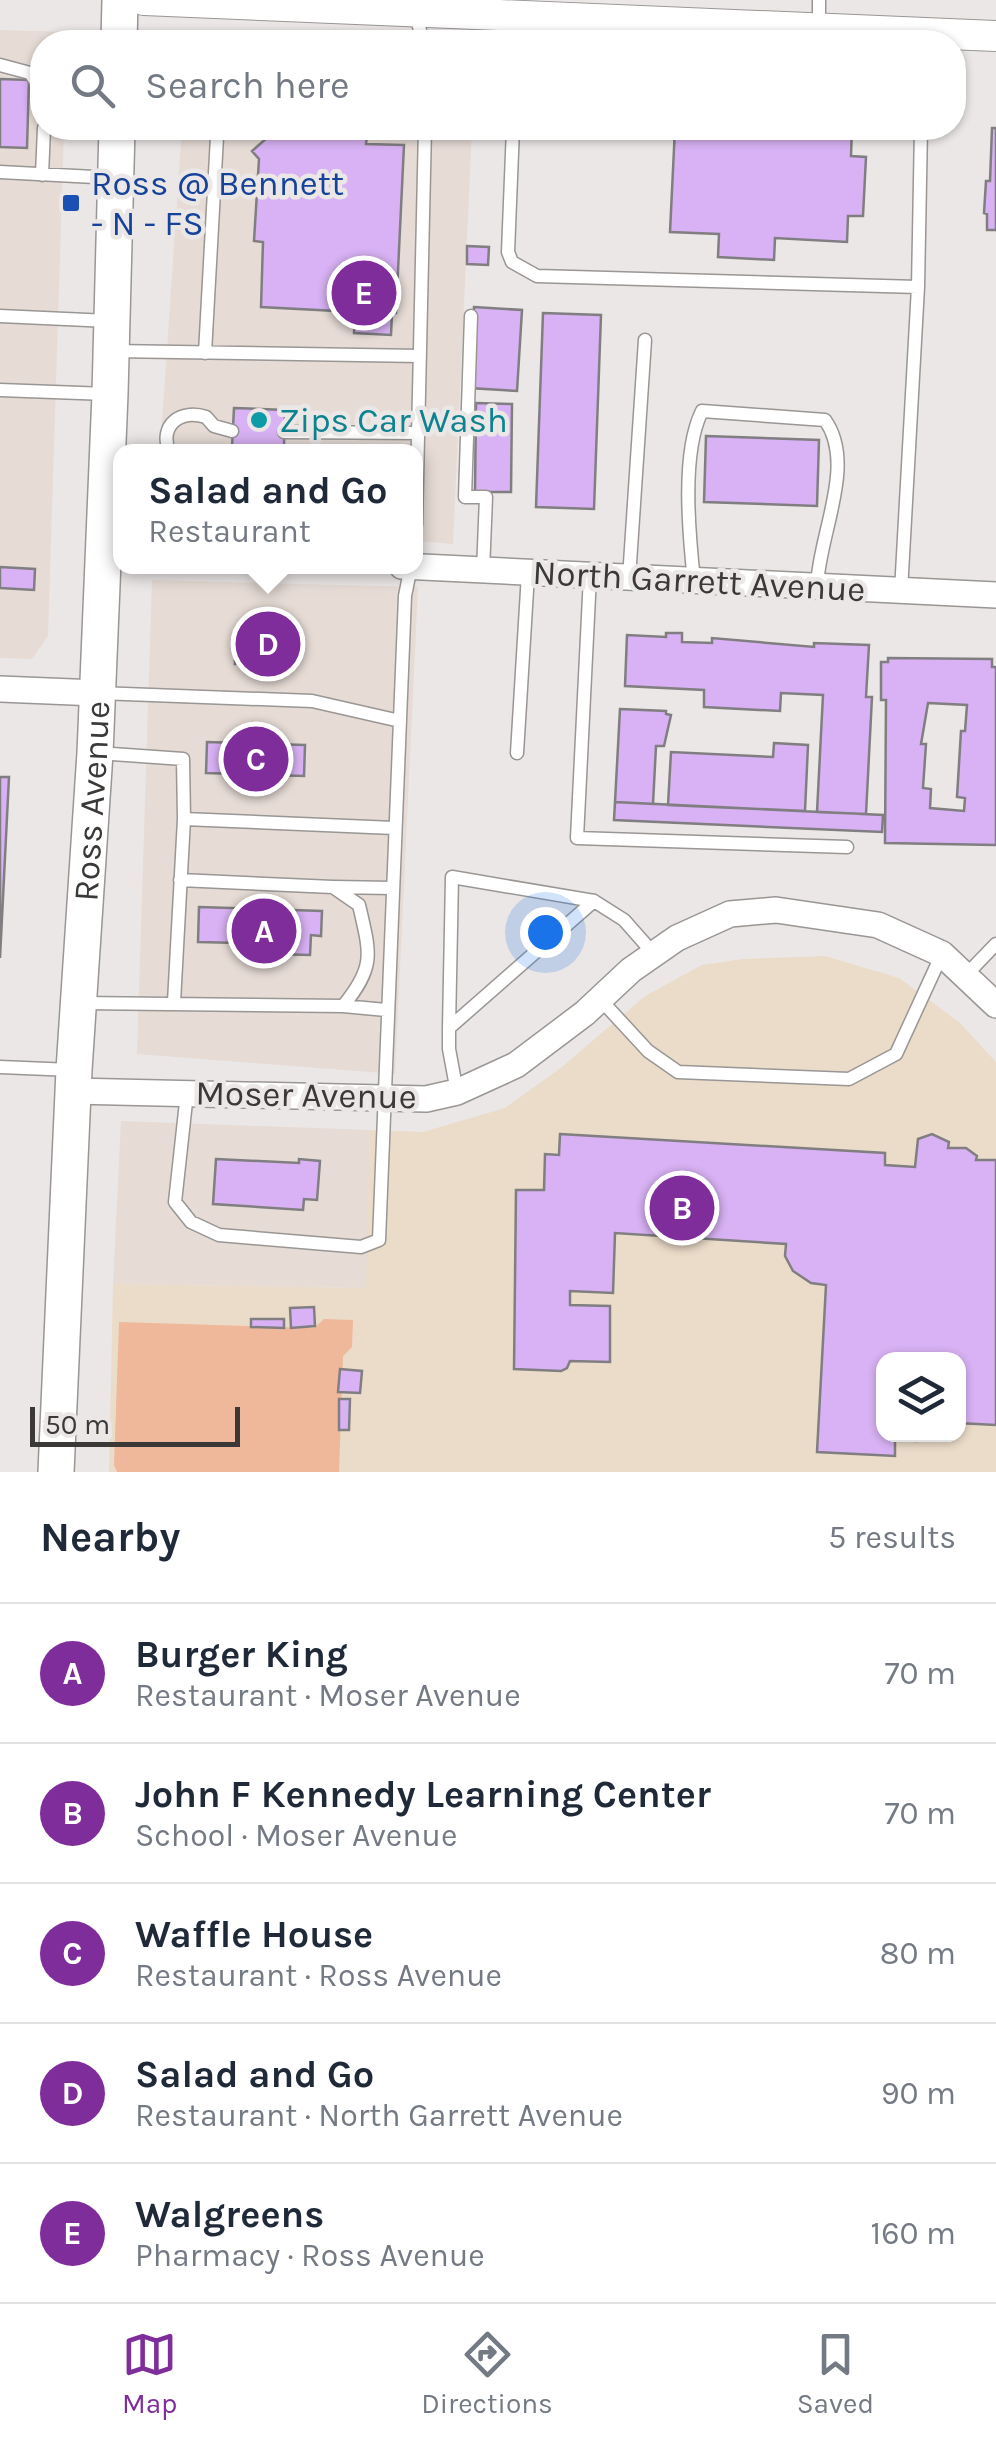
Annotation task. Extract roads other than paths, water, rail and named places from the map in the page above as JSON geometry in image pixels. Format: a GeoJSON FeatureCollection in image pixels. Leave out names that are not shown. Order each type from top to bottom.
{"type":"FeatureCollection","features":[{"type":"Feature","properties":{"kind":"main road"},"geometry":{"type":"LineString","coordinates":[[119,30],[120,0]]}},
{"type":"Feature","properties":{"kind":"main road","name":"Ross Avenue"},"geometry":{"type":"LineString","coordinates":[[56,1472],[96,693],[112,552],[110,394],[117,140]]}},
{"type":"Feature","properties":{"kind":"street"},"geometry":{"type":"LineString","coordinates":[[144,0],[517,29],[819,14],[893,30]]}},
{"type":"Feature","properties":{"kind":"street"},"geometry":{"type":"LineString","coordinates":[[966,36],[996,36]]}},
{"type":"Feature","properties":{"kind":"street","name":"North Garrett Avenue"},"geometry":{"type":"LineString","coordinates":[[423,568],[996,596]]}},
{"type":"Feature","properties":{"kind":"street"},"geometry":{"type":"LineString","coordinates":[[0,689],[96,693]]}},
{"type":"Feature","properties":{"kind":"street","name":"Moser Avenue"},"geometry":{"type":"LineString","coordinates":[[74,1080],[186,1093],[426,1099],[457,1092],[516,1065],[631,970],[678,938],[730,914],[776,910],[878,925],[942,954],[996,1004]]}},
{"type":"Feature","properties":{"kind":"lane"},"geometry":{"type":"LineString","coordinates":[[0,65],[30,73]]}},
{"type":"Feature","properties":{"kind":"lane"},"geometry":{"type":"LineString","coordinates":[[42,175],[43,140]]}},
{"type":"Feature","properties":{"kind":"lane"},"geometry":{"type":"LineString","coordinates":[[205,353],[217,140]]}},
{"type":"Feature","properties":{"kind":"lane"},"geometry":{"type":"LineString","coordinates":[[419,444],[424,140]]}},
{"type":"Feature","properties":{"kind":"lane"},"geometry":{"type":"LineString","coordinates":[[513,140],[508,252],[512,262],[537,276],[918,287]]}},
{"type":"Feature","properties":{"kind":"lane"},"geometry":{"type":"LineString","coordinates":[[901,591],[918,287],[922,140]]}},
{"type":"Feature","properties":{"kind":"lane"},"geometry":{"type":"LineString","coordinates":[[0,172],[115,178]]}},
{"type":"Feature","properties":{"kind":"lane"},"geometry":{"type":"LineString","coordinates":[[0,316],[205,353],[420,356]]}},
{"type":"Feature","properties":{"kind":"lane"},"geometry":{"type":"LineString","coordinates":[[471,316],[465,497],[486,497],[483,571]]}},
{"type":"Feature","properties":{"kind":"lane"},"geometry":{"type":"LineString","coordinates":[[629,578],[645,340]]}},
{"type":"Feature","properties":{"kind":"lane"},"geometry":{"type":"LineString","coordinates":[[0,390],[110,394]]}},
{"type":"Feature","properties":{"kind":"lane"},"geometry":{"type":"LineString","coordinates":[[694,581],[690,543],[693,430],[702,412],[825,420],[836,436],[833,513],[818,558],[818,587]]}},
{"type":"Feature","properties":{"kind":"lane"},"geometry":{"type":"LineString","coordinates":[[168,444],[166,433],[173,420],[186,414],[206,417],[214,426],[232,431]]}},
{"type":"Feature","properties":{"kind":"lane"},"geometry":{"type":"LineString","coordinates":[[284,432],[419,434]]}},
{"type":"Feature","properties":{"kind":"lane"},"geometry":{"type":"LineString","coordinates":[[186,1093],[175,1202],[191,1222],[219,1235],[361,1247],[378,1240],[394,828],[405,596],[410,574]]}},
{"type":"Feature","properties":{"kind":"lane"},"geometry":{"type":"LineString","coordinates":[[516,753],[528,574]]}},
{"type":"Feature","properties":{"kind":"lane"},"geometry":{"type":"LineString","coordinates":[[590,576],[576,838],[848,848]]}},
{"type":"Feature","properties":{"kind":"lane"},"geometry":{"type":"LineString","coordinates":[[96,693],[312,701],[400,721]]}},
{"type":"Feature","properties":{"kind":"lane"},"geometry":{"type":"LineString","coordinates":[[95,753],[183,759],[184,819],[174,1002]]}},
{"type":"Feature","properties":{"kind":"lane"},"geometry":{"type":"LineString","coordinates":[[184,819],[394,828]]}},
{"type":"Feature","properties":{"kind":"lane"},"geometry":{"type":"LineString","coordinates":[[457,1092],[449,1049],[452,877],[594,901],[624,920],[654,954]]}},
{"type":"Feature","properties":{"kind":"lane"},"geometry":{"type":"LineString","coordinates":[[180,880],[392,888]]}},
{"type":"Feature","properties":{"kind":"lane"},"geometry":{"type":"LineString","coordinates":[[333,887],[359,905],[370,949],[363,982],[342,1006]]}},
{"type":"Feature","properties":{"kind":"lane"},"geometry":{"type":"LineString","coordinates":[[449,1028],[594,901]]}},
{"type":"Feature","properties":{"kind":"lane"},"geometry":{"type":"LineString","coordinates":[[966,976],[996,944]]}},
{"type":"Feature","properties":{"kind":"lane"},"geometry":{"type":"LineString","coordinates":[[600,999],[648,1052],[678,1072],[850,1079],[896,1054],[942,954]]}},
{"type":"Feature","properties":{"kind":"lane"},"geometry":{"type":"LineString","coordinates":[[79,1002],[386,1010]]}},
{"type":"Feature","properties":{"kind":"lane"},"geometry":{"type":"LineString","coordinates":[[0,1066],[74,1080]]}},
{"type":"Feature","properties":{"kind":"place","name":"Ross @ Bennett - N - FS"},"geometry":{"type":"Point","coordinates":[71,203]}},
{"type":"Feature","properties":{"kind":"place","name":"Walgreens"},"geometry":{"type":"Point","coordinates":[364,293]}},
{"type":"Feature","properties":{"kind":"place","name":"Zips Car Wash"},"geometry":{"type":"Point","coordinates":[259,420]}},
{"type":"Feature","properties":{"kind":"place","name":"Salad and Go"},"geometry":{"type":"Point","coordinates":[268,644]}},
{"type":"Feature","properties":{"kind":"place","name":"Waffle House"},"geometry":{"type":"Point","coordinates":[256,759]}},
{"type":"Feature","properties":{"kind":"place","name":"Burger King"},"geometry":{"type":"Point","coordinates":[264,931]}},
{"type":"Feature","properties":{"kind":"place","name":"John F Kennedy Learning Center"},"geometry":{"type":"Point","coordinates":[682,1208]}}]}
